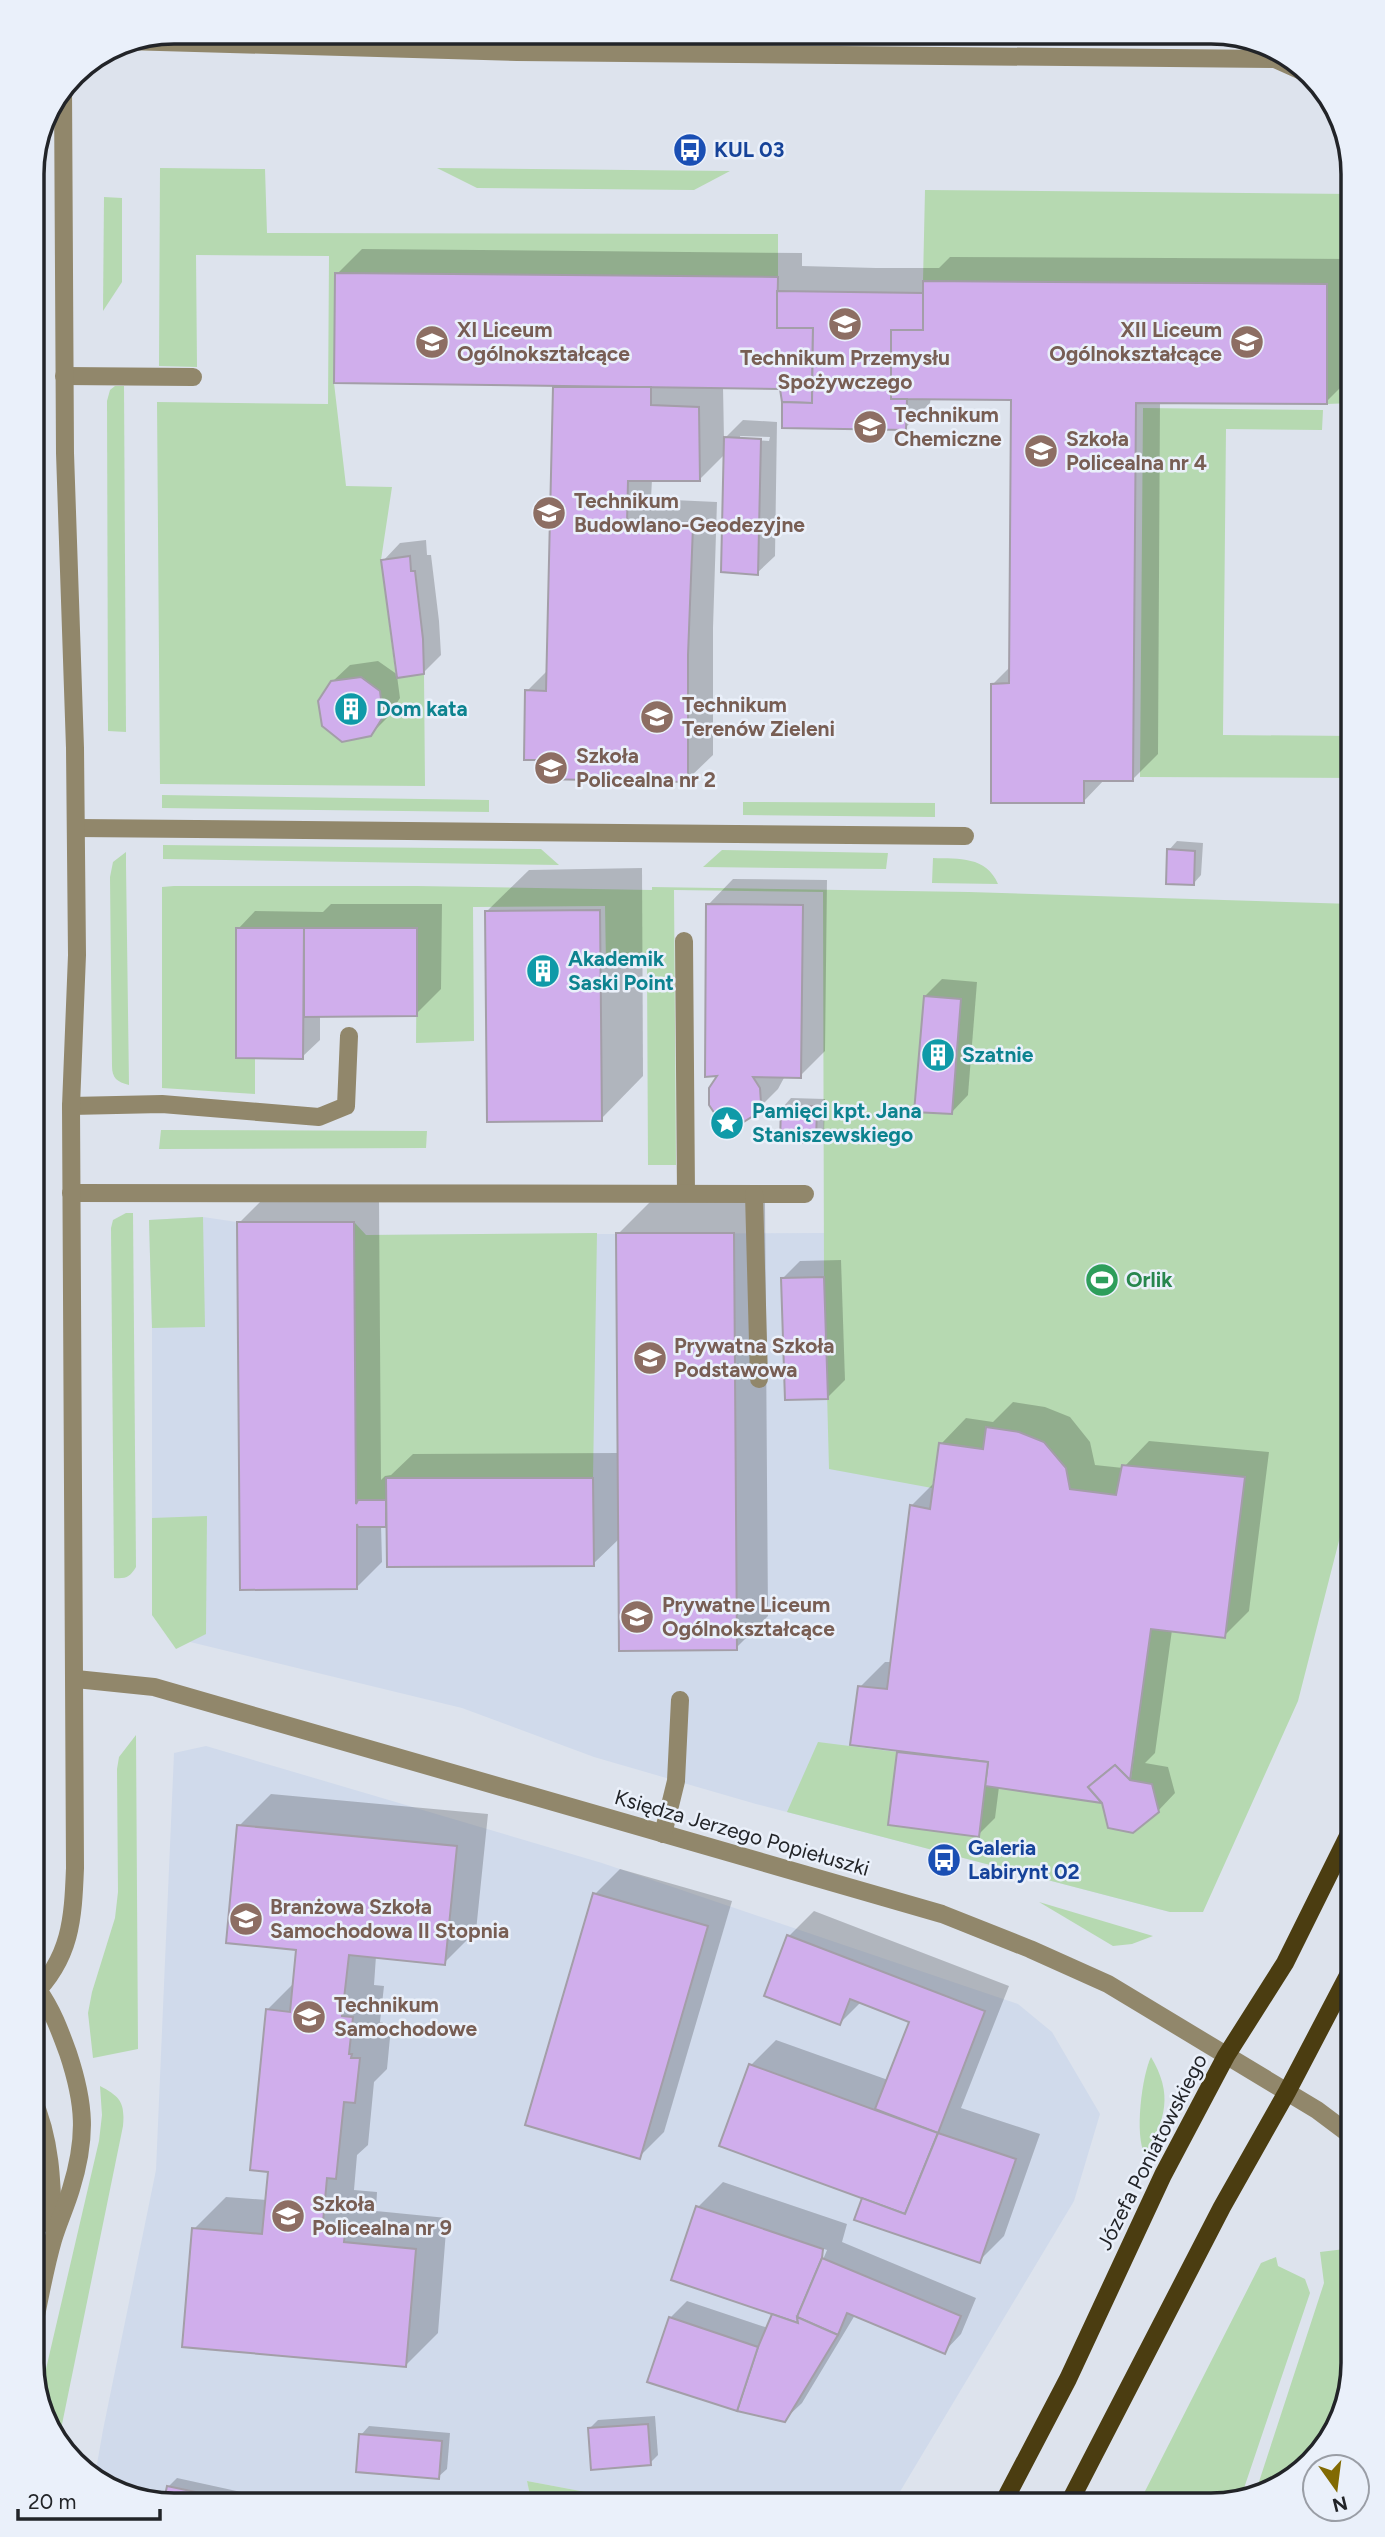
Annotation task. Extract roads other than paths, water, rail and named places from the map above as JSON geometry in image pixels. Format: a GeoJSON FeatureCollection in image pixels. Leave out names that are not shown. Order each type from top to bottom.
{"type":"FeatureCollection","features":[{"type":"Feature","properties":{"kind":"main road","name":"Józefa Poniatowskiego"},"geometry":{"type":"LineString","coordinates":[[1008,2493],[1068,2379],[1163,2175],[1226,2056],[1285,1963],[1341,1850]]}},
{"type":"Feature","properties":{"kind":"main road"},"geometry":{"type":"LineString","coordinates":[[1074,2493],[1222,2207],[1341,1989]]}},
{"type":"Feature","properties":{"kind":"street"},"geometry":{"type":"LineString","coordinates":[[232,44],[517,52],[1269,57]]}},
{"type":"Feature","properties":{"kind":"street"},"geometry":{"type":"LineString","coordinates":[[44,1981],[56,1966],[66,1944],[72,1922],[75,1868],[71,1106],[77,955],[64,376],[63,106]]}},
{"type":"Feature","properties":{"kind":"street"},"geometry":{"type":"LineString","coordinates":[[64,376],[193,377]]}},
{"type":"Feature","properties":{"kind":"street"},"geometry":{"type":"LineString","coordinates":[[76,828],[965,836]]}},
{"type":"Feature","properties":{"kind":"street"},"geometry":{"type":"LineString","coordinates":[[684,941],[686,1193]]}},
{"type":"Feature","properties":{"kind":"street"},"geometry":{"type":"LineString","coordinates":[[71,1106],[162,1104],[319,1116],[346,1106],[349,1036]]}},
{"type":"Feature","properties":{"kind":"street"},"geometry":{"type":"LineString","coordinates":[[71,1193],[805,1194]]}},
{"type":"Feature","properties":{"kind":"street"},"geometry":{"type":"LineString","coordinates":[[754,1194],[759,1379]]}},
{"type":"Feature","properties":{"kind":"street","name":"Księdza Jerzego Popiełuszki"},"geometry":{"type":"LineString","coordinates":[[76,1679],[155,1687],[942,1914],[1108,1984],[1317,2110],[1341,2128]]}},
{"type":"Feature","properties":{"kind":"street"},"geometry":{"type":"LineString","coordinates":[[663,1834],[676,1781],[680,1700]]}},
{"type":"Feature","properties":{"kind":"street"},"geometry":{"type":"LineString","coordinates":[[44,2004],[53,2016],[66,2048],[77,2079],[84,2115],[77,2166],[53,2239],[44,2280]]}},
{"type":"Feature","properties":{"kind":"street"},"geometry":{"type":"LineString","coordinates":[[44,2131],[52,2177],[53,2239]]}},
{"type":"Feature","properties":{"kind":"place","name":"KUL 03"},"geometry":{"type":"Point","coordinates":[690,150]}},
{"type":"Feature","properties":{"kind":"place","name":"Technikum Przemysłu Spożywczego"},"geometry":{"type":"Point","coordinates":[845,324]}},
{"type":"Feature","properties":{"kind":"place","name":"XI Liceum Ogólnokształcące"},"geometry":{"type":"Point","coordinates":[432,342]}},
{"type":"Feature","properties":{"kind":"place","name":"XII Liceum Ogólnokształcące"},"geometry":{"type":"Point","coordinates":[1247,342]}},
{"type":"Feature","properties":{"kind":"place","name":"Technikum Chemiczne"},"geometry":{"type":"Point","coordinates":[870,427]}},
{"type":"Feature","properties":{"kind":"place","name":"Szkoła Policealna nr 4"},"geometry":{"type":"Point","coordinates":[1041,451]}},
{"type":"Feature","properties":{"kind":"place","name":"Technikum Budowlano-Geodezyjne"},"geometry":{"type":"Point","coordinates":[549,513]}},
{"type":"Feature","properties":{"kind":"place","name":"Dom kata"},"geometry":{"type":"Point","coordinates":[351,709]}},
{"type":"Feature","properties":{"kind":"place","name":"Technikum Terenów Zieleni"},"geometry":{"type":"Point","coordinates":[657,717]}},
{"type":"Feature","properties":{"kind":"place","name":"Szkoła Policealna nr 2"},"geometry":{"type":"Point","coordinates":[551,768]}},
{"type":"Feature","properties":{"kind":"place","name":"Akademik Saski Point"},"geometry":{"type":"Point","coordinates":[543,971]}},
{"type":"Feature","properties":{"kind":"place","name":"Szatnie"},"geometry":{"type":"Point","coordinates":[938,1055]}},
{"type":"Feature","properties":{"kind":"place","name":"Pamięci kpt. Jana Staniszewskiego"},"geometry":{"type":"Point","coordinates":[727,1123]}},
{"type":"Feature","properties":{"kind":"place","name":"Orlik"},"geometry":{"type":"Point","coordinates":[1102,1280]}},
{"type":"Feature","properties":{"kind":"place","name":"Prywatna Szkoła Podstawowa"},"geometry":{"type":"Point","coordinates":[650,1358]}},
{"type":"Feature","properties":{"kind":"place","name":"Prywatne Liceum Ogólnokształcące"},"geometry":{"type":"Point","coordinates":[637,1617]}},
{"type":"Feature","properties":{"kind":"place","name":"Galeria Labirynt 02"},"geometry":{"type":"Point","coordinates":[944,1860]}},
{"type":"Feature","properties":{"kind":"place","name":"Branżowa Szkoła Samochodowa II Stopnia"},"geometry":{"type":"Point","coordinates":[246,1919]}},
{"type":"Feature","properties":{"kind":"place","name":"Technikum Samochodowe"},"geometry":{"type":"Point","coordinates":[309,2017]}},
{"type":"Feature","properties":{"kind":"place","name":"Szkoła Policealna nr 9"},"geometry":{"type":"Point","coordinates":[288,2216]}}]}
